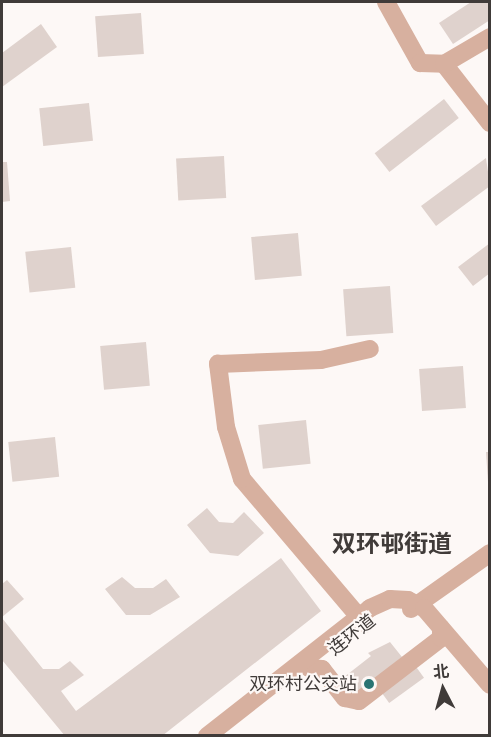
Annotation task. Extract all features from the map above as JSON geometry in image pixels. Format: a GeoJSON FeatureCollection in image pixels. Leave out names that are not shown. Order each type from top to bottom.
{"type":"FeatureCollection","features":[{"type":"Feature","properties":{"kind":"street"},"geometry":{"type":"LineString","coordinates":[[386,2],[420,63],[444,64],[489,37]]}},
{"type":"Feature","properties":{"kind":"street"},"geometry":{"type":"LineString","coordinates":[[444,64],[489,123]]}},
{"type":"Feature","properties":{"kind":"street"},"geometry":{"type":"LineString","coordinates":[[361,621],[242,479],[226,427],[218,364],[321,360],[369,348]]}},
{"type":"Feature","properties":{"kind":"street"},"geometry":{"type":"LineString","coordinates":[[415,606],[489,553]]}},
{"type":"Feature","properties":{"kind":"street"},"geometry":{"type":"LineString","coordinates":[[207,735],[390,599],[415,606],[489,685]]}},
{"type":"Feature","properties":{"kind":"street","name":"连环道"},"geometry":{"type":"LineString","coordinates":[[222,735],[309,668],[361,621]]}},
{"type":"Feature","properties":{"kind":"street"},"geometry":{"type":"LineString","coordinates":[[309,668],[322,669],[345,698],[359,701],[441,633]]}},
{"type":"Feature","properties":{"kind":"street"},"geometry":{"type":"LineString","coordinates":[[441,633],[489,696]]}},
{"type":"Feature","properties":{"kind":"building"},"geometry":{"type":"Polygon","coordinates":[[[471,2],[490,2],[490,20],[453,44],[439,23],[471,2]]]}},
{"type":"Feature","properties":{"kind":"building"},"geometry":{"type":"Polygon","coordinates":[[[141,13],[144,54],[98,57],[95,16],[141,13]]]}},
{"type":"Feature","properties":{"kind":"building"},"geometry":{"type":"Polygon","coordinates":[[[41,24],[57,47],[2,87],[2,53],[41,24]]]}},
{"type":"Feature","properties":{"kind":"building"},"geometry":{"type":"Polygon","coordinates":[[[444,99],[459,118],[389,172],[375,153],[444,99]]]}},
{"type":"Feature","properties":{"kind":"building"},"geometry":{"type":"Polygon","coordinates":[[[89,103],[93,141],[43,146],[39,108],[89,103]]]}},
{"type":"Feature","properties":{"kind":"building"},"geometry":{"type":"Polygon","coordinates":[[[224,156],[226,198],[178,200],[176,159],[224,156]]]}},
{"type":"Feature","properties":{"kind":"building"},"geometry":{"type":"Polygon","coordinates":[[[486,158],[490,186],[436,226],[421,206],[486,158]]]}},
{"type":"Feature","properties":{"kind":"building"},"geometry":{"type":"Polygon","coordinates":[[[2,162],[7,162],[10,201],[2,202],[2,162]]]}},
{"type":"Feature","properties":{"kind":"building"},"geometry":{"type":"Polygon","coordinates":[[[298,233],[302,276],[255,280],[251,237],[298,233]]]}},
{"type":"Feature","properties":{"kind":"building"},"geometry":{"type":"Polygon","coordinates":[[[490,243],[490,273],[473,286],[458,267],[490,243]]]}},
{"type":"Feature","properties":{"kind":"building"},"geometry":{"type":"Polygon","coordinates":[[[71,247],[75,288],[30,293],[25,252],[71,247]]]}},
{"type":"Feature","properties":{"kind":"building"},"geometry":{"type":"Polygon","coordinates":[[[390,286],[393,333],[346,336],[343,289],[390,286]]]}},
{"type":"Feature","properties":{"kind":"building"},"geometry":{"type":"Polygon","coordinates":[[[146,342],[150,386],[104,390],[100,346],[146,342]]]}},
{"type":"Feature","properties":{"kind":"building"},"geometry":{"type":"Polygon","coordinates":[[[463,366],[466,408],[422,411],[419,369],[463,366]]]}},
{"type":"Feature","properties":{"kind":"building"},"geometry":{"type":"Polygon","coordinates":[[[306,420],[311,464],[263,469],[258,425],[306,420]]]}},
{"type":"Feature","properties":{"kind":"building"},"geometry":{"type":"Polygon","coordinates":[[[55,437],[59,477],[12,482],[8,442],[55,437]]]}},
{"type":"Feature","properties":{"kind":"building"},"geometry":{"type":"Polygon","coordinates":[[[486,452],[490,452],[490,482],[488,482],[486,452]]]}},
{"type":"Feature","properties":{"kind":"building"},"geometry":{"type":"Polygon","coordinates":[[[207,508],[219,522],[233,523],[244,512],[264,533],[238,556],[210,553],[187,525],[207,508]]]}},
{"type":"Feature","properties":{"kind":"building"},"geometry":{"type":"Polygon","coordinates":[[[281,558],[321,611],[162,736],[65,736],[2,660],[2,618],[43,669],[59,669],[70,661],[84,675],[61,691],[76,711],[281,558]]]}},
{"type":"Feature","properties":{"kind":"building"},"geometry":{"type":"Polygon","coordinates":[[[122,577],[135,588],[153,588],[166,579],[180,597],[150,615],[126,615],[105,589],[122,577]]]}},
{"type":"Feature","properties":{"kind":"building"},"geometry":{"type":"Polygon","coordinates":[[[7,580],[24,599],[2,617],[2,584],[7,580]]]}},
{"type":"Feature","properties":{"kind":"building"},"geometry":{"type":"Polygon","coordinates":[[[390,642],[402,657],[352,697],[339,681],[371,656],[368,653],[390,642]]]}},
{"type":"Feature","properties":{"kind":"building"},"geometry":{"type":"Polygon","coordinates":[[[414,664],[424,678],[389,703],[379,689],[414,664]]]}},
{"type":"Feature","properties":{"kind":"place","name":"双环村公交站"},"geometry":{"type":"Point","coordinates":[369,684]}},
{"type":"Feature","properties":{"kind":"district","name":"双环邨街道"},"geometry":{"type":"Point","coordinates":[392,544]}}]}
